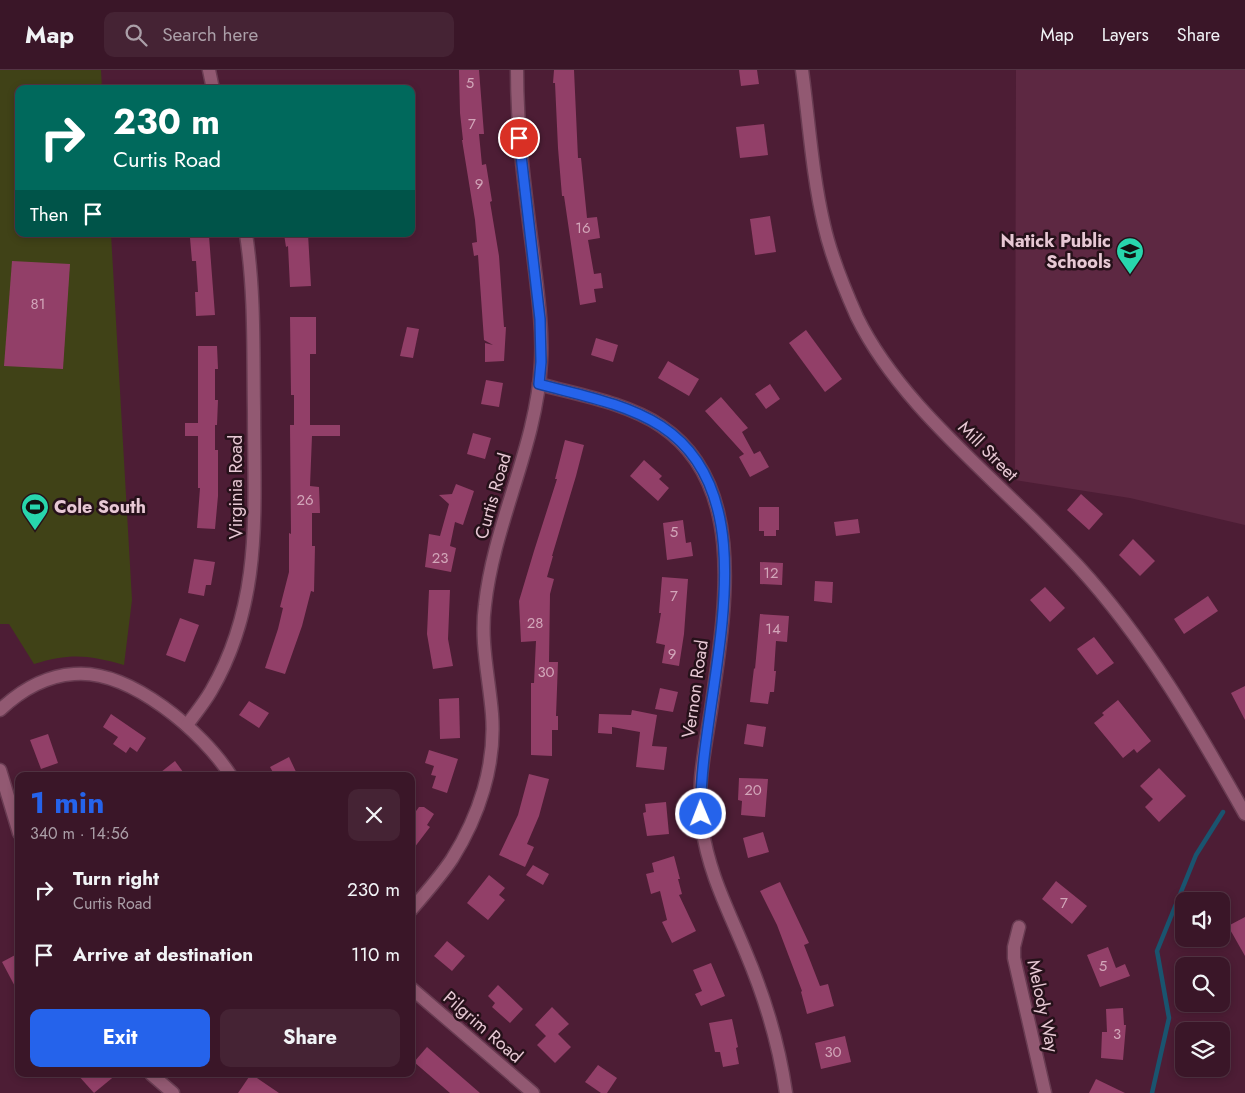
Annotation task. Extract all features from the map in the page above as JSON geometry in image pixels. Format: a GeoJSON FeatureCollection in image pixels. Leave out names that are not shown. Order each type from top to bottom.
{"type":"FeatureCollection","features":[{"type":"Feature","properties":{"kind":"street"},"geometry":{"type":"LineString","coordinates":[[209,70],[213,85]]}},
{"type":"Feature","properties":{"kind":"street","name":"Curtis Road"},"geometry":{"type":"LineString","coordinates":[[415,905],[440,877],[452,859],[474,816],[486,782],[493,732],[484,640],[485,603],[493,561],[530,427],[539,384],[541,362],[540,319],[519,138],[517,70]]}},
{"type":"Feature","properties":{"kind":"street","name":"Mill Street"},"geometry":{"type":"LineString","coordinates":[[802,70],[818,196],[824,228],[847,294],[871,340],[903,386],[946,435],[1024,510],[1079,568],[1125,622],[1185,710],[1245,814]]}},
{"type":"Feature","properties":{"kind":"street","name":"Virginia Road"},"geometry":{"type":"LineString","coordinates":[[186,725],[210,692],[239,628],[253,557],[253,315],[246,237]]}},
{"type":"Feature","properties":{"kind":"street","name":"Vernon Road"},"geometry":{"type":"LineString","coordinates":[[539,384],[626,409],[661,426],[690,452],[711,486],[721,524],[724,572],[718,657],[701,784],[702,824],[710,866],[767,1007],[780,1054],[786,1093]]}},
{"type":"Feature","properties":{"kind":"street"},"geometry":{"type":"LineString","coordinates":[[0,710],[26,689],[41,681],[58,676],[94,675],[113,680],[149,698],[186,725],[207,745],[228,772]]}},
{"type":"Feature","properties":{"kind":"street"},"geometry":{"type":"LineString","coordinates":[[0,770],[15,820]]}},
{"type":"Feature","properties":{"kind":"street","name":"Melody Way"},"geometry":{"type":"LineString","coordinates":[[1019,927],[1014,947],[1014,958],[1045,1093]]}},
{"type":"Feature","properties":{"kind":"street","name":"Pilgrim Road"},"geometry":{"type":"LineString","coordinates":[[415,991],[532,1093]]}},
{"type":"Feature","properties":{"kind":"street"},"geometry":{"type":"LineString","coordinates":[[154,1077],[173,1093]]}},
{"type":"Feature","properties":{"kind":"shaded area","name":"Natick Public Schools"},"geometry":{"type":"Polygon","coordinates":[[[1016,70],[1245,70],[1245,525],[1130,498],[1015,480],[1016,70]]]}},
{"type":"Feature","properties":{"kind":"green space"},"geometry":{"type":"Polygon","coordinates":[[[0,70],[101,70],[102,85],[15,85],[15,237],[111,237],[132,600],[124,665],[89,657],[59,658],[34,664],[9,624],[0,624],[0,70]]]}},
{"type":"Feature","properties":{"kind":"building"},"geometry":{"type":"Polygon","coordinates":[[[459,70],[479,70],[484,134],[479,134],[482,165],[486,164],[499,256],[504,327],[506,327],[504,361],[485,362],[485,343],[493,345],[484,340],[478,255],[474,256],[472,243],[477,242],[462,140],[459,70]]]}},
{"type":"Feature","properties":{"kind":"building"},"geometry":{"type":"Polygon","coordinates":[[[554,70],[574,70],[578,158],[581,158],[587,218],[597,217],[600,238],[588,240],[594,274],[601,273],[603,288],[594,289],[596,302],[580,305],[564,196],[562,196],[555,83],[553,83],[554,70]]]}},
{"type":"Feature","properties":{"kind":"building"},"geometry":{"type":"Polygon","coordinates":[[[739,70],[757,70],[759,84],[741,86],[739,70]]]}},
{"type":"Feature","properties":{"kind":"building"},"geometry":{"type":"Polygon","coordinates":[[[764,124],[768,155],[740,158],[736,127],[764,124]]]}},
{"type":"Feature","properties":{"kind":"building"},"geometry":{"type":"Polygon","coordinates":[[[770,216],[776,252],[755,255],[750,219],[770,216]]]}},
{"type":"Feature","properties":{"kind":"building"},"geometry":{"type":"Polygon","coordinates":[[[209,237],[215,315],[196,316],[195,292],[198,292],[196,261],[192,261],[190,238],[209,237]]]}},
{"type":"Feature","properties":{"kind":"building"},"geometry":{"type":"Polygon","coordinates":[[[284,237],[308,237],[311,286],[290,287],[288,246],[286,247],[284,237]]]}},
{"type":"Feature","properties":{"kind":"building"},"geometry":{"type":"Polygon","coordinates":[[[12,261],[70,264],[63,369],[4,366],[12,261]]]}},
{"type":"Feature","properties":{"kind":"building"},"geometry":{"type":"Polygon","coordinates":[[[290,317],[316,317],[316,354],[310,354],[310,425],[340,425],[340,436],[312,436],[310,486],[319,487],[320,513],[312,513],[312,546],[315,546],[314,592],[311,591],[302,626],[285,674],[265,668],[278,629],[283,608],[280,607],[289,572],[289,533],[291,534],[290,425],[294,425],[294,395],[291,395],[290,317]]]}},
{"type":"Feature","properties":{"kind":"building"},"geometry":{"type":"Polygon","coordinates":[[[407,327],[419,329],[413,358],[400,356],[407,327]]]}},
{"type":"Feature","properties":{"kind":"building"},"geometry":{"type":"Polygon","coordinates":[[[806,330],[842,379],[825,392],[789,343],[806,330]]]}},
{"type":"Feature","properties":{"kind":"building"},"geometry":{"type":"Polygon","coordinates":[[[596,338],[618,345],[613,362],[591,355],[596,338]]]}},
{"type":"Feature","properties":{"kind":"building"},"geometry":{"type":"Polygon","coordinates":[[[198,346],[217,346],[218,369],[215,369],[215,400],[218,400],[215,450],[218,450],[218,496],[215,529],[197,528],[200,488],[198,488],[198,436],[185,436],[185,423],[198,423],[198,346]]]}},
{"type":"Feature","properties":{"kind":"building"},"geometry":{"type":"Polygon","coordinates":[[[668,361],[699,379],[689,396],[658,378],[668,361]]]}},
{"type":"Feature","properties":{"kind":"building"},"geometry":{"type":"Polygon","coordinates":[[[486,380],[503,383],[499,407],[481,404],[486,380]]]}},
{"type":"Feature","properties":{"kind":"building"},"geometry":{"type":"Polygon","coordinates":[[[770,384],[780,399],[766,409],[755,394],[770,384]]]}},
{"type":"Feature","properties":{"kind":"building"},"geometry":{"type":"Polygon","coordinates":[[[721,397],[748,428],[742,432],[754,454],[760,451],[769,467],[750,477],[739,457],[744,454],[705,411],[721,397]]]}},
{"type":"Feature","properties":{"kind":"building"},"geometry":{"type":"Polygon","coordinates":[[[473,433],[491,438],[485,459],[467,454],[473,433]]]}},
{"type":"Feature","properties":{"kind":"building"},"geometry":{"type":"Polygon","coordinates":[[[565,440],[584,445],[547,577],[554,579],[550,594],[549,662],[558,662],[556,716],[558,716],[558,730],[552,730],[552,756],[531,755],[531,683],[534,683],[536,641],[521,642],[519,601],[557,479],[555,479],[565,440]]]}},
{"type":"Feature","properties":{"kind":"building"},"geometry":{"type":"Polygon","coordinates":[[[644,460],[662,476],[659,479],[669,488],[658,501],[630,476],[644,460]]]}},
{"type":"Feature","properties":{"kind":"building"},"geometry":{"type":"Polygon","coordinates":[[[456,484],[474,491],[463,525],[455,522],[450,546],[456,548],[451,572],[425,567],[429,534],[440,536],[449,504],[439,495],[452,494],[456,484]]]}},
{"type":"Feature","properties":{"kind":"building"},"geometry":{"type":"Polygon","coordinates":[[[1081,494],[1103,514],[1089,530],[1067,510],[1081,494]]]}},
{"type":"Feature","properties":{"kind":"building"},"geometry":{"type":"Polygon","coordinates":[[[759,507],[779,507],[779,530],[776,530],[776,536],[764,536],[764,531],[759,531],[759,507]]]}},
{"type":"Feature","properties":{"kind":"building"},"geometry":{"type":"Polygon","coordinates":[[[858,519],[860,533],[836,536],[834,522],[858,519]]]}},
{"type":"Feature","properties":{"kind":"building"},"geometry":{"type":"Polygon","coordinates":[[[683,520],[686,543],[691,542],[693,556],[667,560],[663,523],[683,520]]]}},
{"type":"Feature","properties":{"kind":"building"},"geometry":{"type":"Polygon","coordinates":[[[1133,539],[1155,561],[1140,576],[1119,555],[1133,539]]]}},
{"type":"Feature","properties":{"kind":"building"},"geometry":{"type":"Polygon","coordinates":[[[194,559],[215,562],[211,585],[206,585],[204,596],[188,593],[194,559]]]}},
{"type":"Feature","properties":{"kind":"building"},"geometry":{"type":"Polygon","coordinates":[[[760,562],[783,563],[782,585],[760,584],[760,562]]]}},
{"type":"Feature","properties":{"kind":"building"},"geometry":{"type":"Polygon","coordinates":[[[662,577],[688,579],[684,634],[679,666],[662,663],[665,645],[656,643],[661,613],[659,613],[662,577]]]}},
{"type":"Feature","properties":{"kind":"building"},"geometry":{"type":"Polygon","coordinates":[[[815,581],[833,582],[832,603],[814,601],[815,581]]]}},
{"type":"Feature","properties":{"kind":"building"},"geometry":{"type":"Polygon","coordinates":[[[1045,587],[1065,608],[1050,622],[1030,600],[1045,587]]]}},
{"type":"Feature","properties":{"kind":"building"},"geometry":{"type":"Polygon","coordinates":[[[429,590],[450,590],[448,639],[453,666],[433,669],[427,634],[429,590]]]}},
{"type":"Feature","properties":{"kind":"building"},"geometry":{"type":"Polygon","coordinates":[[[1208,596],[1218,611],[1184,634],[1174,619],[1208,596]]]}},
{"type":"Feature","properties":{"kind":"building"},"geometry":{"type":"Polygon","coordinates":[[[760,614],[789,616],[787,642],[776,641],[774,692],[770,692],[768,704],[750,702],[760,614]]]}},
{"type":"Feature","properties":{"kind":"building"},"geometry":{"type":"Polygon","coordinates":[[[180,618],[199,625],[185,662],[166,655],[180,618]]]}},
{"type":"Feature","properties":{"kind":"building"},"geometry":{"type":"Polygon","coordinates":[[[1094,637],[1114,663],[1097,675],[1077,649],[1094,637]]]}},
{"type":"Feature","properties":{"kind":"building"},"geometry":{"type":"Polygon","coordinates":[[[1245,686],[1245,720],[1231,693],[1245,686]]]}},
{"type":"Feature","properties":{"kind":"building"},"geometry":{"type":"Polygon","coordinates":[[[660,688],[678,692],[673,712],[655,709],[660,688]]]}},
{"type":"Feature","properties":{"kind":"building"},"geometry":{"type":"Polygon","coordinates":[[[459,698],[460,738],[440,739],[439,699],[459,698]]]}},
{"type":"Feature","properties":{"kind":"building"},"geometry":{"type":"Polygon","coordinates":[[[1118,700],[1151,741],[1137,753],[1134,749],[1123,758],[1094,723],[1104,715],[1102,713],[1118,700]]]}},
{"type":"Feature","properties":{"kind":"building"},"geometry":{"type":"Polygon","coordinates":[[[249,701],[269,713],[259,728],[239,715],[249,701]]]}},
{"type":"Feature","properties":{"kind":"building"},"geometry":{"type":"Polygon","coordinates":[[[632,710],[657,715],[652,746],[667,747],[664,770],[636,767],[640,732],[612,727],[612,734],[598,733],[599,714],[631,715],[632,710]]]}},
{"type":"Feature","properties":{"kind":"building"},"geometry":{"type":"Polygon","coordinates":[[[111,714],[146,738],[137,752],[130,747],[126,753],[113,744],[118,737],[103,727],[111,714]]]}},
{"type":"Feature","properties":{"kind":"building"},"geometry":{"type":"Polygon","coordinates":[[[747,724],[766,727],[763,747],[744,744],[747,724]]]}},
{"type":"Feature","properties":{"kind":"building"},"geometry":{"type":"Polygon","coordinates":[[[48,734],[58,763],[41,769],[30,740],[48,734]]]}},
{"type":"Feature","properties":{"kind":"building"},"geometry":{"type":"Polygon","coordinates":[[[429,750],[458,759],[447,793],[432,788],[436,776],[431,775],[434,766],[425,763],[429,750]]]}},
{"type":"Feature","properties":{"kind":"building"},"geometry":{"type":"Polygon","coordinates":[[[289,757],[296,772],[273,772],[270,767],[289,757]]]}},
{"type":"Feature","properties":{"kind":"building"},"geometry":{"type":"Polygon","coordinates":[[[175,761],[183,772],[161,772],[175,761]]]}},
{"type":"Feature","properties":{"kind":"building"},"geometry":{"type":"Polygon","coordinates":[[[1159,768],[1186,796],[1159,822],[1145,807],[1153,799],[1140,786],[1159,768]]]}},
{"type":"Feature","properties":{"kind":"building"},"geometry":{"type":"Polygon","coordinates":[[[529,774],[549,779],[539,816],[527,844],[534,847],[525,867],[499,855],[518,815],[529,774]]]}},
{"type":"Feature","properties":{"kind":"building"},"geometry":{"type":"Polygon","coordinates":[[[739,778],[768,779],[765,817],[741,815],[742,801],[738,800],[739,778]]]}},
{"type":"Feature","properties":{"kind":"building"},"geometry":{"type":"Polygon","coordinates":[[[666,802],[669,834],[647,836],[643,813],[646,812],[645,804],[666,802]]]}},
{"type":"Feature","properties":{"kind":"building"},"geometry":{"type":"Polygon","coordinates":[[[419,807],[424,807],[434,814],[427,825],[430,827],[415,847],[415,812],[419,807]]]}},
{"type":"Feature","properties":{"kind":"building"},"geometry":{"type":"Polygon","coordinates":[[[763,832],[769,852],[748,858],[743,838],[763,832]]]}},
{"type":"Feature","properties":{"kind":"building"},"geometry":{"type":"Polygon","coordinates":[[[674,856],[682,894],[679,895],[696,931],[672,943],[662,922],[667,920],[660,891],[651,894],[646,874],[654,872],[652,863],[674,856]]]}},
{"type":"Feature","properties":{"kind":"building"},"geometry":{"type":"Polygon","coordinates":[[[533,865],[549,874],[543,885],[526,875],[533,865]]]}},
{"type":"Feature","properties":{"kind":"building"},"geometry":{"type":"Polygon","coordinates":[[[489,875],[505,888],[499,895],[505,900],[488,920],[467,903],[489,875]]]}},
{"type":"Feature","properties":{"kind":"building"},"geometry":{"type":"Polygon","coordinates":[[[1056,881],[1087,906],[1072,924],[1042,899],[1056,881]]]}},
{"type":"Feature","properties":{"kind":"building"},"geometry":{"type":"Polygon","coordinates":[[[780,882],[809,943],[804,945],[820,986],[828,984],[834,1006],[807,1014],[802,991],[777,925],[760,891],[780,882]]]}},
{"type":"Feature","properties":{"kind":"building"},"geometry":{"type":"Polygon","coordinates":[[[1245,917],[1245,956],[1230,930],[1230,925],[1245,917]]]}},
{"type":"Feature","properties":{"kind":"building"},"geometry":{"type":"Polygon","coordinates":[[[447,941],[465,956],[452,971],[434,956],[447,941]]]}},
{"type":"Feature","properties":{"kind":"building"},"geometry":{"type":"Polygon","coordinates":[[[1108,947],[1116,968],[1125,964],[1130,976],[1100,987],[1087,955],[1108,947]]]}},
{"type":"Feature","properties":{"kind":"building"},"geometry":{"type":"Polygon","coordinates":[[[15,955],[15,986],[2,962],[15,955]]]}},
{"type":"Feature","properties":{"kind":"building"},"geometry":{"type":"Polygon","coordinates":[[[711,963],[725,996],[701,1006],[695,994],[702,991],[693,970],[711,963]]]}},
{"type":"Feature","properties":{"kind":"building"},"geometry":{"type":"Polygon","coordinates":[[[498,985],[523,1009],[510,1023],[492,1007],[495,1003],[488,996],[498,985]]]}},
{"type":"Feature","properties":{"kind":"building"},"geometry":{"type":"Polygon","coordinates":[[[552,1007],[569,1024],[558,1034],[571,1047],[555,1063],[537,1045],[546,1036],[535,1025],[552,1007]]]}},
{"type":"Feature","properties":{"kind":"building"},"geometry":{"type":"Polygon","coordinates":[[[1123,1008],[1124,1025],[1126,1025],[1123,1060],[1101,1058],[1102,1032],[1107,1032],[1106,1009],[1123,1008]]]}},
{"type":"Feature","properties":{"kind":"building"},"geometry":{"type":"Polygon","coordinates":[[[732,1019],[738,1047],[736,1048],[739,1064],[723,1067],[720,1052],[715,1052],[709,1023],[732,1019]]]}},
{"type":"Feature","properties":{"kind":"building"},"geometry":{"type":"Polygon","coordinates":[[[845,1036],[851,1062],[821,1069],[815,1043],[845,1036]]]}},
{"type":"Feature","properties":{"kind":"building"},"geometry":{"type":"Polygon","coordinates":[[[427,1047],[480,1093],[450,1093],[415,1061],[427,1047]]]}},
{"type":"Feature","properties":{"kind":"building"},"geometry":{"type":"Polygon","coordinates":[[[598,1065],[617,1078],[607,1093],[601,1093],[585,1082],[598,1065]]]}},
{"type":"Feature","properties":{"kind":"building"},"geometry":{"type":"Polygon","coordinates":[[[80,1077],[113,1077],[94,1093],[80,1077]]]}},
{"type":"Feature","properties":{"kind":"building"},"geometry":{"type":"Polygon","coordinates":[[[249,1077],[255,1077],[279,1093],[238,1093],[249,1077]]]}},
{"type":"Feature","properties":{"kind":"building"},"geometry":{"type":"Polygon","coordinates":[[[1096,1079],[1125,1093],[1089,1093],[1096,1079]]]}},
{"type":"Feature","properties":{"kind":"waterway"},"geometry":{"type":"LineString","coordinates":[[1152,1093],[1169,1018],[1157,951],[1196,855],[1223,812]]}},
{"type":"Feature","properties":{"kind":"place","name":"Natick Public Schools"},"geometry":{"type":"Point","coordinates":[1130,275]}},
{"type":"Feature","properties":{"kind":"place","name":"Cole South"},"geometry":{"type":"Point","coordinates":[35,531]}},
{"type":"Feature","properties":{"kind":"route"},"geometry":{"type":"LineString","coordinates":[[519,138],[542,339],[539,384],[626,409],[661,426],[690,452],[711,486],[717,504],[724,547],[723,598],[718,657],[703,764],[701,814]]}}]}
